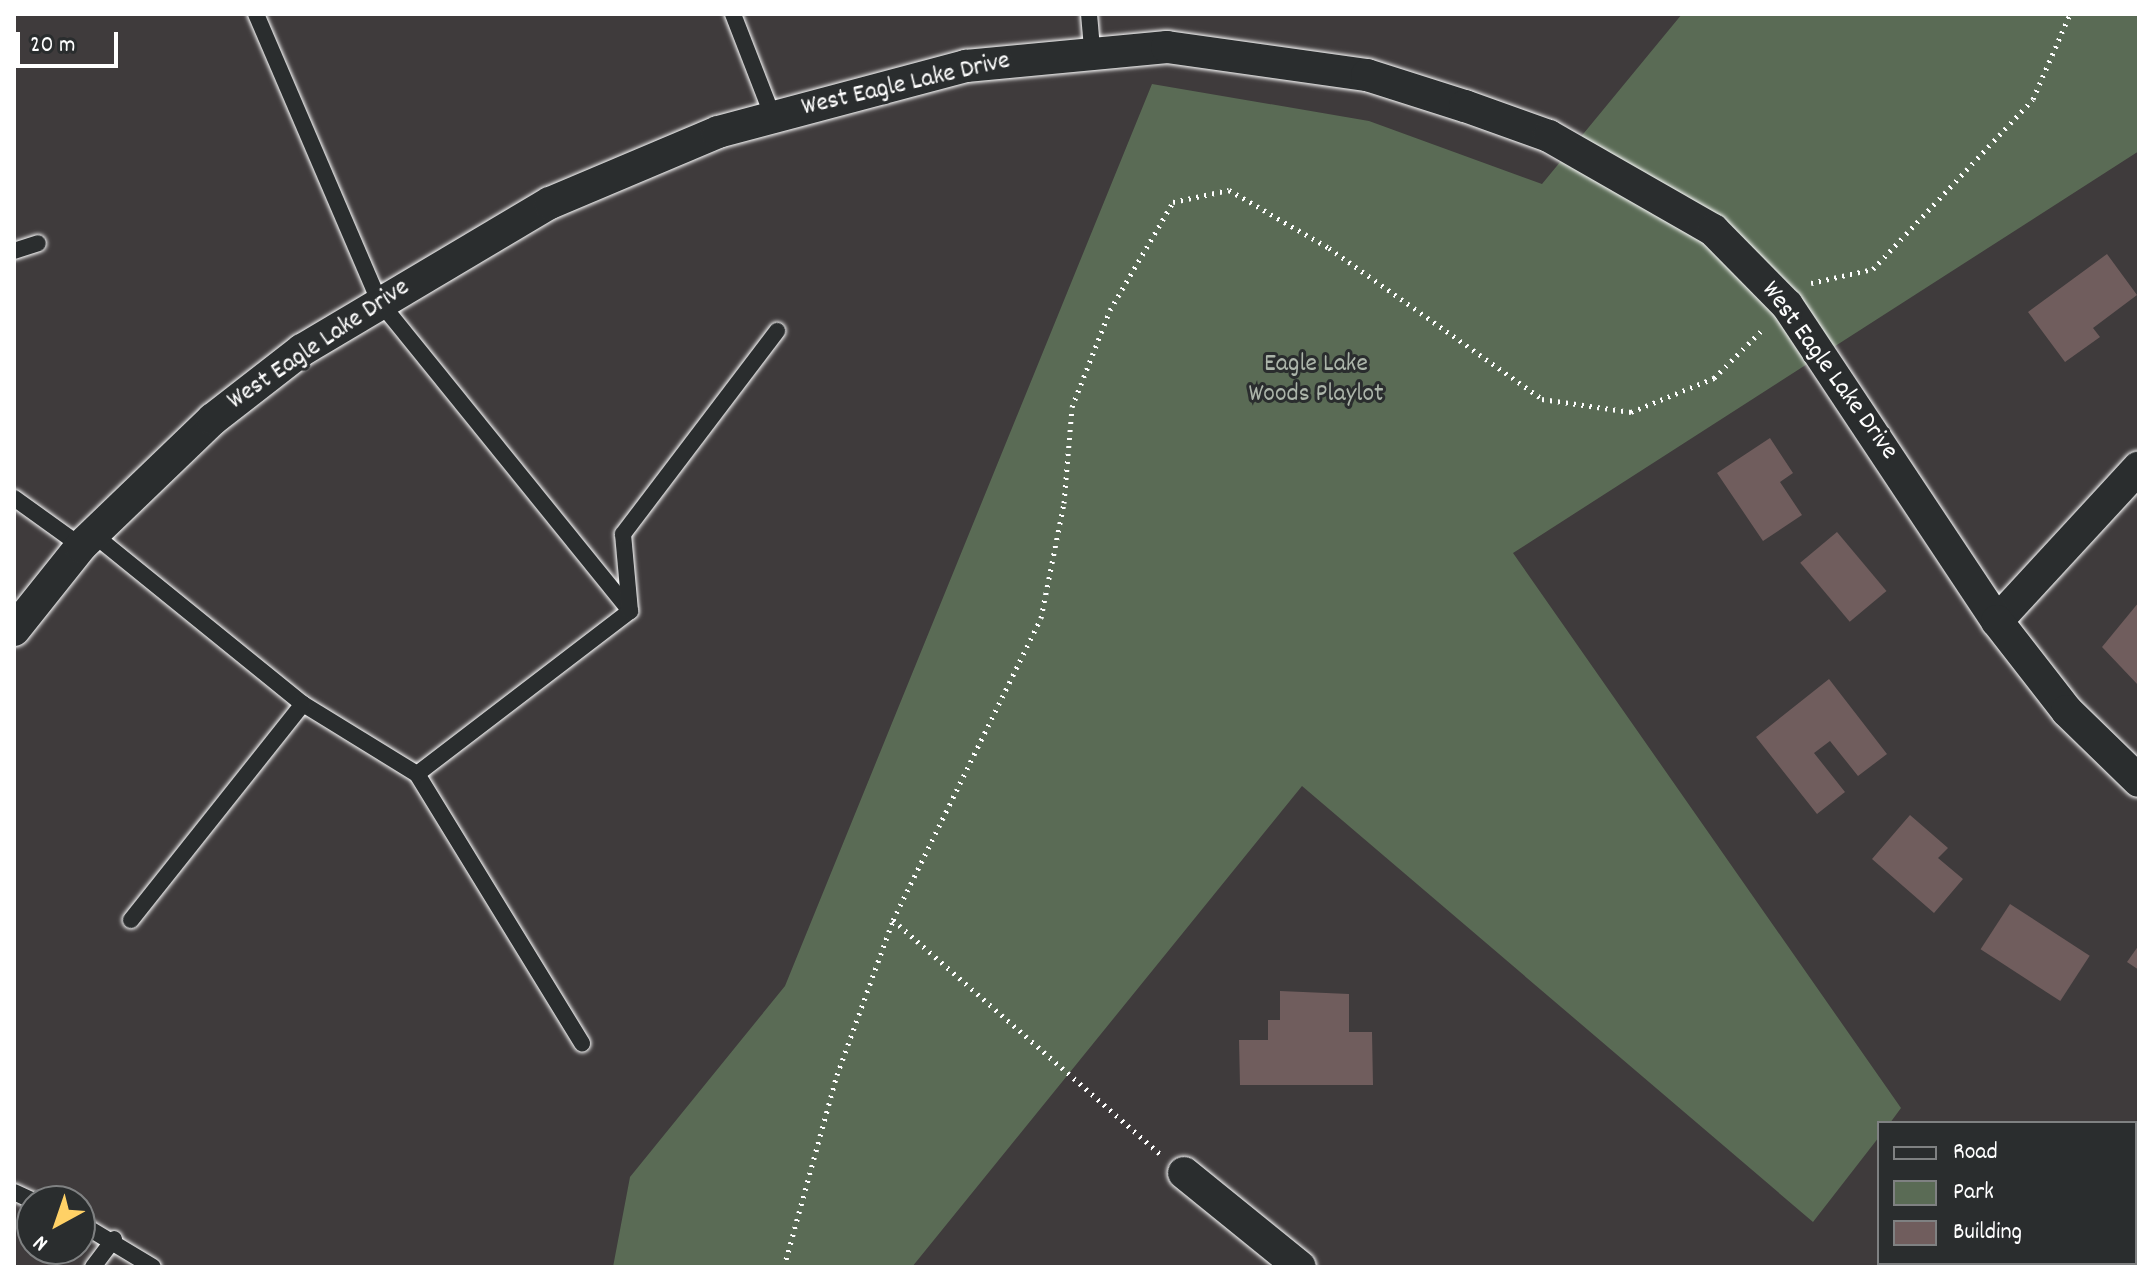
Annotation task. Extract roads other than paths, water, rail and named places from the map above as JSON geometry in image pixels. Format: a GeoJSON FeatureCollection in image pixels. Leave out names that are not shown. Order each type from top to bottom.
{"type":"FeatureCollection","features":[{"type":"Feature","properties":{"kind":"street","name":"West Eagle Lake Drive"},"geometry":{"type":"LineString","coordinates":[[14,630],[87,540],[213,419],[379,301],[620,169],[773,117],[966,66],[1092,49],[1167,47],[1367,75],[1549,136],[1713,230],[1787,305],[1997,621],[2067,711],[2139,781]]}},
{"type":"Feature","properties":{"kind":"street"},"geometry":{"type":"LineString","coordinates":[[1997,621],[2139,467]]}},
{"type":"Feature","properties":{"kind":"street"},"geometry":{"type":"LineString","coordinates":[[1184,1173],[1300,1267]]}},
{"type":"Feature","properties":{"kind":"lane"},"geometry":{"type":"LineString","coordinates":[[256,14],[379,301],[630,611]]}},
{"type":"Feature","properties":{"kind":"lane"},"geometry":{"type":"LineString","coordinates":[[733,14],[773,117]]}},
{"type":"Feature","properties":{"kind":"lane"},"geometry":{"type":"LineString","coordinates":[[1089,14],[1092,49]]}},
{"type":"Feature","properties":{"kind":"lane"},"geometry":{"type":"LineString","coordinates":[[14,251],[38,243]]}},
{"type":"Feature","properties":{"kind":"lane"},"geometry":{"type":"LineString","coordinates":[[630,611],[623,534],[777,331]]}},
{"type":"Feature","properties":{"kind":"lane"},"geometry":{"type":"LineString","coordinates":[[14,498],[87,540],[303,704],[417,774],[582,1043]]}},
{"type":"Feature","properties":{"kind":"lane"},"geometry":{"type":"LineString","coordinates":[[417,774],[630,611]]}},
{"type":"Feature","properties":{"kind":"lane"},"geometry":{"type":"LineString","coordinates":[[131,920],[303,704]]}},
{"type":"Feature","properties":{"kind":"lane"},"geometry":{"type":"LineString","coordinates":[[96,1231],[114,1239],[153,1267]]}},
{"type":"Feature","properties":{"kind":"lane"},"geometry":{"type":"LineString","coordinates":[[93,1267],[114,1239]]}},
{"type":"Feature","properties":{"kind":"park label","name":"Eagle Lake Woods Playlot"},"geometry":{"type":"Point","coordinates":[1316,380]}}]}
